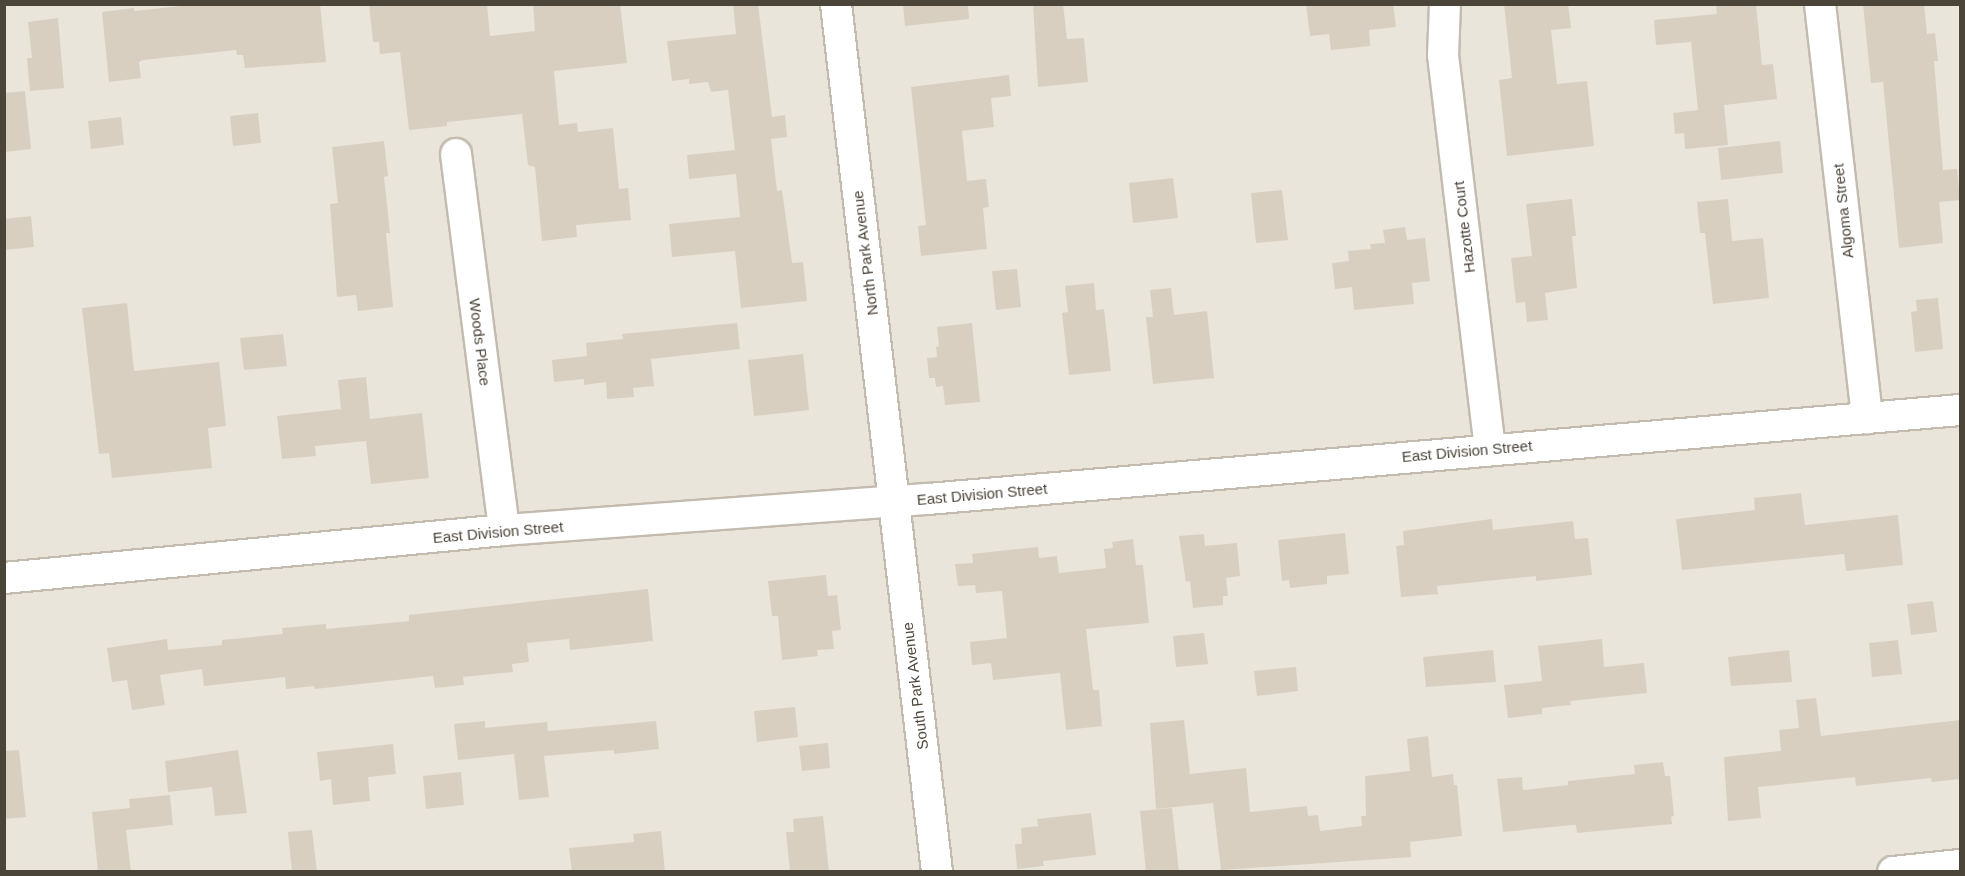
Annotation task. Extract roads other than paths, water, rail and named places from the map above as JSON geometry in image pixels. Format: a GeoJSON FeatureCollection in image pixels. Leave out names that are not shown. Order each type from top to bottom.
{"type":"FeatureCollection","features":[{"type":"Feature","properties":{"kind":"street","name":"North Park Avenue"},"geometry":{"type":"LineString","coordinates":[[836,4],[893,501]]}},
{"type":"Feature","properties":{"kind":"street","name":"Hazotte Court"},"geometry":{"type":"LineString","coordinates":[[1445,4],[1443,55],[1490,449]]}},
{"type":"Feature","properties":{"kind":"street","name":"Algoma Street"},"geometry":{"type":"LineString","coordinates":[[1820,4],[1867,418]]}},
{"type":"Feature","properties":{"kind":"street","name":"Woods Place"},"geometry":{"type":"LineString","coordinates":[[456,154],[504,531]]}},
{"type":"Feature","properties":{"kind":"street","name":"East Division Street"},"geometry":{"type":"LineString","coordinates":[[4,578],[504,531],[893,501],[1960,410]]}},
{"type":"Feature","properties":{"kind":"street","name":"South Park Avenue"},"geometry":{"type":"LineString","coordinates":[[893,501],[937,872]]}},
{"type":"Feature","properties":{"kind":"street"},"geometry":{"type":"LineString","coordinates":[[1893,872],[1960,865]]}}]}
